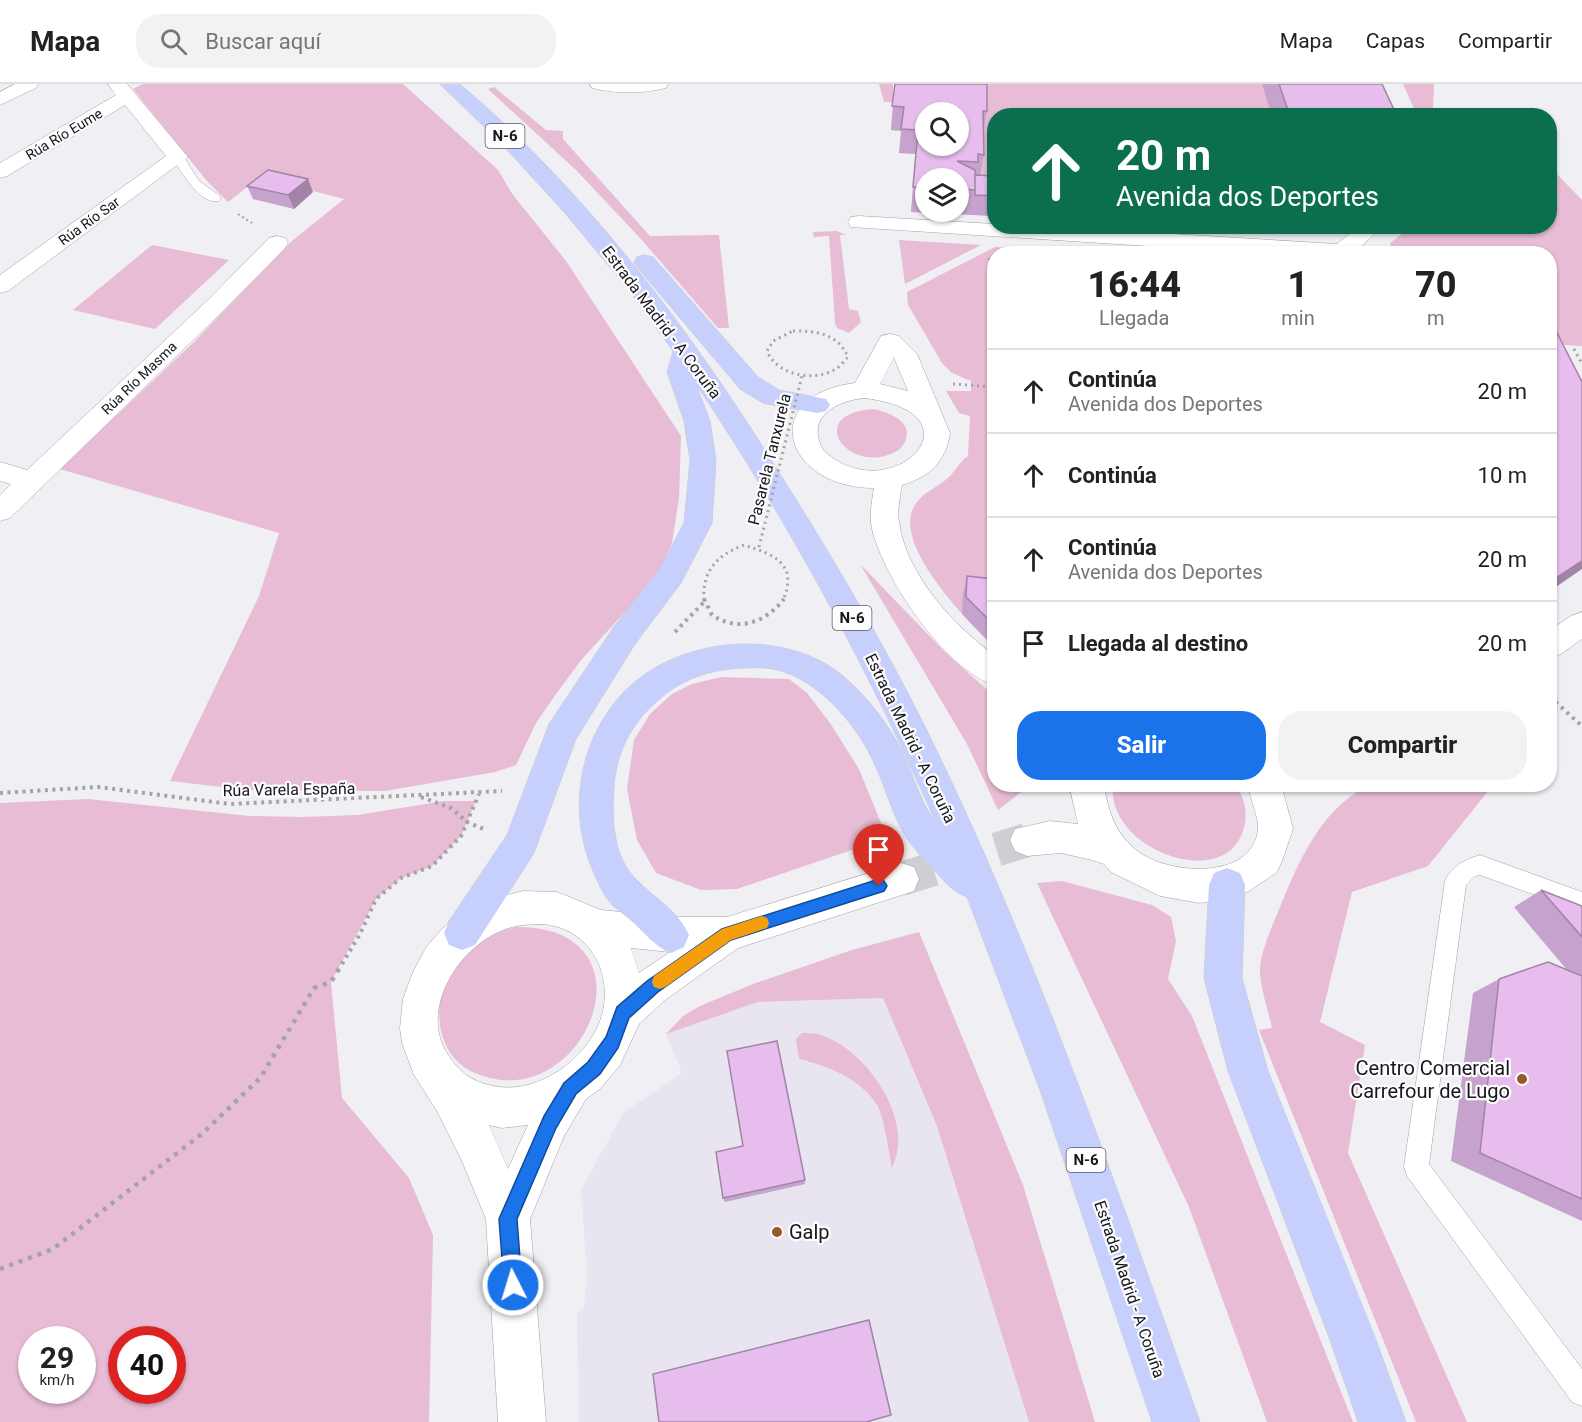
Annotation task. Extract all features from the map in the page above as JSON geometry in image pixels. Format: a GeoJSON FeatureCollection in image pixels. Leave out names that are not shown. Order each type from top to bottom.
{"type":"FeatureCollection","features":[{"type":"Feature","properties":{"kind":"highway","name":"Estrada Madrid - A Coruña"},"geometry":{"type":"LineString","coordinates":[[449,84],[481,110],[559,192],[623,266],[686,350],[745,437],[848,610],[929,769],[987,902],[1074,1126],[1176,1422]]}},
{"type":"Feature","properties":{"kind":"highway"},"geometry":{"type":"LineString","coordinates":[[559,192],[586,197],[749,383],[772,397],[817,405]]}},
{"type":"Feature","properties":{"kind":"highway"},"geometry":{"type":"LineString","coordinates":[[462,933],[522,842],[561,734],[624,636],[671,574],[698,524],[703,460],[697,421],[679,372],[686,350]]}},
{"type":"Feature","properties":{"kind":"highway"},"geometry":{"type":"LineString","coordinates":[[671,935],[622,889],[600,846],[596,831],[596,789],[600,762],[609,734],[627,709],[652,685],[682,668],[710,659],[745,655],[776,657],[802,665],[828,683],[858,710],[886,752],[917,824],[987,902]]}},
{"type":"Feature","properties":{"kind":"highway"},"geometry":{"type":"LineString","coordinates":[[1227,885],[1223,978],[1248,1071],[1353,1340],[1382,1422]]}},
{"type":"Feature","properties":{"kind":"street"},"geometry":{"type":"LineString","coordinates":[[0,99],[29,84]]}},
{"type":"Feature","properties":{"kind":"street"},"geometry":{"type":"LineString","coordinates":[[599,84],[627,88],[659,84]]}},
{"type":"Feature","properties":{"kind":"street"},"geometry":{"type":"LineString","coordinates":[[122,90],[178,157]]}},
{"type":"Feature","properties":{"kind":"street","name":"Rúa Río Eume"},"geometry":{"type":"LineString","coordinates":[[0,172],[122,90]]}},
{"type":"Feature","properties":{"kind":"street","name":"Rúa Río Sar"},"geometry":{"type":"LineString","coordinates":[[0,286],[178,157]]}},
{"type":"Feature","properties":{"kind":"street"},"geometry":{"type":"LineString","coordinates":[[859,222],[987,230]]}},
{"type":"Feature","properties":{"kind":"street"},"geometry":{"type":"LineString","coordinates":[[1059,234],[1259,246]]}},
{"type":"Feature","properties":{"kind":"street"},"geometry":{"type":"LineString","coordinates":[[1348,246],[1363,234]]}},
{"type":"Feature","properties":{"kind":"street","name":"Rúa Río Masma"},"geometry":{"type":"LineString","coordinates":[[0,511],[277,243]]}},
{"type":"Feature","properties":{"kind":"street"},"geometry":{"type":"LineString","coordinates":[[864,390],[890,341],[905,354],[931,418],[937,433],[935,448],[926,461],[910,472],[890,478],[868,480],[847,476],[828,468],[814,457],[806,444],[803,430],[807,417],[817,405],[830,397],[864,390],[885,391],[904,397],[920,406],[931,418]]}},
{"type":"Feature","properties":{"kind":"street"},"geometry":{"type":"LineString","coordinates":[[0,471],[31,482]]}},
{"type":"Feature","properties":{"kind":"street"},"geometry":{"type":"LineString","coordinates":[[890,478],[884,512],[885,527],[899,563],[931,612],[956,639],[987,666]]}},
{"type":"Feature","properties":{"kind":"street"},"geometry":{"type":"LineString","coordinates":[[1557,640],[1582,624]]}},
{"type":"Feature","properties":{"kind":"street"},"geometry":{"type":"LineString","coordinates":[[1080,792],[1074,804],[1035,838],[1074,837],[1114,852]]}},
{"type":"Feature","properties":{"kind":"street"},"geometry":{"type":"LineString","coordinates":[[1085,792],[1086,803],[1096,828],[1114,852],[1139,871],[1167,884],[1198,888],[1227,885],[1252,873],[1269,853],[1275,828],[1274,792]]}},
{"type":"Feature","properties":{"kind":"street"},"geometry":{"type":"LineString","coordinates":[[595,927],[671,935],[727,934],[901,879]]}},
{"type":"Feature","properties":{"kind":"street"},"geometry":{"type":"LineString","coordinates":[[445,1085],[472,1101],[504,1107],[538,1103],[570,1089],[594,1068],[612,1042],[623,1012],[624,979],[615,950],[595,927],[572,913],[546,906],[517,908],[488,917],[462,933],[439,959],[423,991],[419,1025],[426,1058],[445,1085],[476,1144],[508,1219],[522,1422]]}},
{"type":"Feature","properties":{"kind":"street"},"geometry":{"type":"LineString","coordinates":[[623,1012],[652,987],[727,934]]}},
{"type":"Feature","properties":{"kind":"street"},"geometry":{"type":"LineString","coordinates":[[508,1219],[550,1122],[570,1089]]}},
{"type":"Feature","properties":{"kind":"lane"},"geometry":{"type":"LineString","coordinates":[[178,157],[194,183],[215,198]]}},
{"type":"Feature","properties":{"kind":"lane"},"geometry":{"type":"LineString","coordinates":[[1582,902],[1480,865],[1469,868],[1456,881],[1416,1167],[1582,1392]]}},
{"type":"Feature","properties":{"kind":"path"},"geometry":{"type":"LineString","coordinates":[[215,198],[277,243]]}},
{"type":"Feature","properties":{"kind":"path","name":"Pasarela Tanxurela"},"geometry":{"type":"LineString","coordinates":[[793,330],[825,334],[843,343],[848,357],[844,365],[835,372],[802,376],[779,368],[770,362],[766,354],[767,346],[772,339],[793,330]]}},
{"type":"Feature","properties":{"kind":"path"},"geometry":{"type":"LineString","coordinates":[[1574,349],[1582,364]]}},
{"type":"Feature","properties":{"kind":"path","name":"Pasarela Tanxurela"},"geometry":{"type":"LineString","coordinates":[[759,547],[802,376]]}},
{"type":"Feature","properties":{"kind":"path"},"geometry":{"type":"LineString","coordinates":[[950,384],[987,387]]}},
{"type":"Feature","properties":{"kind":"path","name":"Pasarela Tanxurela"},"geometry":{"type":"LineString","coordinates":[[744,545],[759,547],[786,569],[790,578],[786,599],[766,618],[749,624],[730,623],[715,617],[704,602],[703,585],[711,566],[729,550],[744,545]]}},
{"type":"Feature","properties":{"kind":"path"},"geometry":{"type":"LineString","coordinates":[[1557,703],[1582,726]]}},
{"type":"Feature","properties":{"kind":"path","name":"Rúa Varela España"},"geometry":{"type":"LineString","coordinates":[[0,793],[98,787],[230,804],[479,794],[542,786]]}},
{"type":"Feature","properties":{"kind":"path"},"geometry":{"type":"LineString","coordinates":[[0,1269],[53,1250],[203,1133],[261,1077],[314,988],[331,982],[360,934],[376,899],[401,878],[432,866],[461,836],[479,794]]}},
{"type":"Feature","properties":{"kind":"path"},"geometry":{"type":"LineString","coordinates":[[419,797],[451,808],[467,822],[490,831]]}},
{"type":"Feature","properties":{"kind":"shaded area"},"geometry":{"type":"Polygon","coordinates":[[[143,84],[403,84],[498,170],[513,195],[566,261],[681,436],[679,498],[672,543],[662,566],[647,588],[582,659],[556,694],[536,723],[516,765],[495,772],[385,791],[248,790],[170,781],[259,596],[279,533],[60,469],[194,342],[292,241],[344,199],[260,177],[228,202],[207,181],[133,89],[143,84]]]}},
{"type":"Feature","properties":{"kind":"shaded area"},"geometry":{"type":"Polygon","coordinates":[[[879,84],[893,84],[893,101],[895,84],[1360,84],[1371,108],[987,108],[987,216],[969,215],[969,168],[915,168],[915,212],[911,212],[916,156],[969,156],[969,102],[915,102],[915,154],[899,153],[902,131],[891,130],[893,102],[884,102],[879,84]]]}},
{"type":"Feature","properties":{"kind":"shaded area"},"geometry":{"type":"Polygon","coordinates":[[[1403,84],[1434,84],[1433,108],[1414,108],[1403,84]]]}},
{"type":"Feature","properties":{"kind":"shaded area"},"geometry":{"type":"Polygon","coordinates":[[[494,87],[546,130],[563,131],[563,139],[650,236],[719,235],[729,328],[718,328],[641,239],[576,170],[488,89],[494,87]]]}},
{"type":"Feature","properties":{"kind":"shaded area"},"geometry":{"type":"Polygon","coordinates":[[[1557,174],[1582,200],[1582,346],[1557,344],[1557,246],[1391,246],[1390,243],[1402,234],[1557,234],[1557,174]]]}},
{"type":"Feature","properties":{"kind":"shaded area"},"geometry":{"type":"Polygon","coordinates":[[[837,231],[846,235],[840,235],[849,309],[858,311],[861,322],[849,333],[837,328],[835,323],[829,236],[814,237],[813,232],[837,231]]]}},
{"type":"Feature","properties":{"kind":"shaded area"},"geometry":{"type":"Polygon","coordinates":[[[899,240],[981,245],[905,284],[899,240]]]}},
{"type":"Feature","properties":{"kind":"shaded area"},"geometry":{"type":"Polygon","coordinates":[[[152,245],[229,260],[155,329],[73,310],[152,245]]]}},
{"type":"Feature","properties":{"kind":"shaded area"},"geometry":{"type":"Polygon","coordinates":[[[987,251],[987,640],[936,581],[922,560],[913,540],[910,521],[918,500],[946,480],[968,456],[970,416],[959,413],[946,391],[971,391],[971,381],[952,373],[942,363],[908,305],[907,292],[987,251]]]}},
{"type":"Feature","properties":{"kind":"shaded area"},"geometry":{"type":"Polygon","coordinates":[[[873,409],[897,418],[905,427],[907,432],[905,441],[895,452],[878,457],[862,456],[849,450],[840,441],[837,431],[840,421],[852,413],[873,409]]]}},
{"type":"Feature","properties":{"kind":"shaded area"},"geometry":{"type":"Polygon","coordinates":[[[860,564],[945,652],[987,690],[987,787],[967,744],[860,564]]]}},
{"type":"Feature","properties":{"kind":"shaded area"},"geometry":{"type":"Polygon","coordinates":[[[721,677],[789,679],[807,693],[830,723],[859,769],[887,838],[737,889],[701,890],[656,873],[637,840],[627,789],[634,740],[650,714],[672,694],[692,684],[721,677]]]}},
{"type":"Feature","properties":{"kind":"shaded area"},"geometry":{"type":"Polygon","coordinates":[[[990,792],[1021,792],[998,810],[990,792]]]}},
{"type":"Feature","properties":{"kind":"shaded area"},"geometry":{"type":"Polygon","coordinates":[[[1113,792],[1240,792],[1246,813],[1245,823],[1238,842],[1225,854],[1208,860],[1190,860],[1170,856],[1152,848],[1136,836],[1119,815],[1113,792]]]}},
{"type":"Feature","properties":{"kind":"shaded area"},"geometry":{"type":"Polygon","coordinates":[[[1357,792],[1487,792],[1428,866],[1352,892],[1320,1022],[1365,1045],[1348,1153],[1467,1422],[1416,1422],[1259,1030],[1272,1028],[1261,984],[1260,969],[1269,933],[1302,857],[1312,840],[1336,809],[1357,792]]]}},
{"type":"Feature","properties":{"kind":"shaded area"},"geometry":{"type":"Polygon","coordinates":[[[88,799],[249,816],[302,817],[358,815],[444,801],[476,801],[461,836],[432,866],[401,878],[376,899],[331,982],[342,1098],[409,1178],[433,1235],[429,1422],[0,1422],[0,803],[88,799]]]}},
{"type":"Feature","properties":{"kind":"shaded area"},"geometry":{"type":"Polygon","coordinates":[[[1062,881],[1152,905],[1171,917],[1176,941],[1168,979],[1192,1016],[1353,1422],[1267,1422],[1189,1207],[1037,883],[1062,881]]]}},
{"type":"Feature","properties":{"kind":"shaded area"},"geometry":{"type":"Polygon","coordinates":[[[516,927],[561,935],[587,956],[596,985],[592,1017],[575,1047],[548,1070],[514,1080],[475,1073],[453,1057],[442,1033],[440,1006],[448,976],[467,953],[484,939],[516,927]]]}},
{"type":"Feature","properties":{"kind":"shaded area"},"geometry":{"type":"Polygon","coordinates":[[[919,932],[1023,1185],[1095,1422],[1029,1422],[937,1126],[883,998],[758,1002],[666,1034],[683,1016],[700,1006],[753,984],[852,950],[919,932]]]}},
{"type":"Feature","properties":{"kind":"shaded area","name":"Galp"},"geometry":{"type":"Polygon","coordinates":[[[883,998],[937,1126],[1029,1422],[579,1422],[577,1314],[584,1306],[587,1275],[581,1190],[623,1113],[682,1073],[666,1034],[758,1002],[883,998]]]}},
{"type":"Feature","properties":{"kind":"shaded area"},"geometry":{"type":"Polygon","coordinates":[[[802,1033],[819,1034],[838,1043],[870,1071],[883,1090],[892,1109],[897,1130],[898,1149],[892,1168],[884,1126],[877,1105],[862,1087],[842,1074],[799,1059],[796,1039],[802,1033]]]}},
{"type":"Feature","properties":{"kind":"building"},"geometry":{"type":"Polygon","coordinates":[[[895,84],[987,84],[987,111],[983,111],[984,155],[978,154],[978,162],[957,161],[975,170],[976,190],[969,190],[969,168],[915,168],[915,187],[913,187],[916,156],[969,156],[969,102],[915,102],[915,130],[901,129],[904,107],[892,106],[895,84]]]}},
{"type":"Feature","properties":{"kind":"building"},"geometry":{"type":"Polygon","coordinates":[[[1279,84],[1382,84],[1393,108],[1287,108],[1279,84]]]}},
{"type":"Feature","properties":{"kind":"building"},"geometry":{"type":"Polygon","coordinates":[[[268,170],[308,179],[288,195],[247,186],[268,170]]]}},
{"type":"Feature","properties":{"kind":"building"},"geometry":{"type":"Polygon","coordinates":[[[975,175],[987,176],[987,196],[975,195],[975,175]]]}},
{"type":"Feature","properties":{"kind":"building"},"geometry":{"type":"Polygon","coordinates":[[[1557,333],[1582,382],[1582,561],[1557,577],[1557,333]]]}},
{"type":"Feature","properties":{"kind":"building"},"geometry":{"type":"Polygon","coordinates":[[[967,576],[987,578],[987,618],[966,597],[967,576]]]}},
{"type":"Feature","properties":{"kind":"building"},"geometry":{"type":"Polygon","coordinates":[[[1541,890],[1582,906],[1582,937],[1541,890]]]}},
{"type":"Feature","properties":{"kind":"building","name":"Centro Comercial Carrefour de Lugo"},"geometry":{"type":"Polygon","coordinates":[[[1548,962],[1582,976],[1582,1199],[1480,1153],[1499,979],[1548,962]]]}},
{"type":"Feature","properties":{"kind":"building"},"geometry":{"type":"Polygon","coordinates":[[[777,1041],[805,1180],[723,1198],[716,1152],[743,1146],[727,1051],[777,1041]]]}},
{"type":"Feature","properties":{"kind":"building"},"geometry":{"type":"Polygon","coordinates":[[[869,1320],[891,1415],[866,1422],[659,1422],[653,1374],[869,1320]]]}},
{"type":"Feature","properties":{"kind":"tunnel"},"geometry":{"type":"LineString","coordinates":[[901,879],[1027,840]]}},
{"type":"Feature","properties":{"kind":"slow traffic"},"geometry":{"type":"LineString","coordinates":[[660,982],[727,934],[762,923]]}},
{"type":"Feature","properties":{"kind":"place","name":"Centro Comercial Carrefour de Lugo"},"geometry":{"type":"Point","coordinates":[1522,1079]}},
{"type":"Feature","properties":{"kind":"place","name":"Galp"},"geometry":{"type":"Point","coordinates":[777,1232]}},
{"type":"Feature","properties":{"kind":"route"},"geometry":{"type":"LineString","coordinates":[[513,1285],[508,1219],[550,1122],[570,1089],[594,1068],[612,1042],[623,1012],[652,987],[727,934],[879,886]]}}]}
